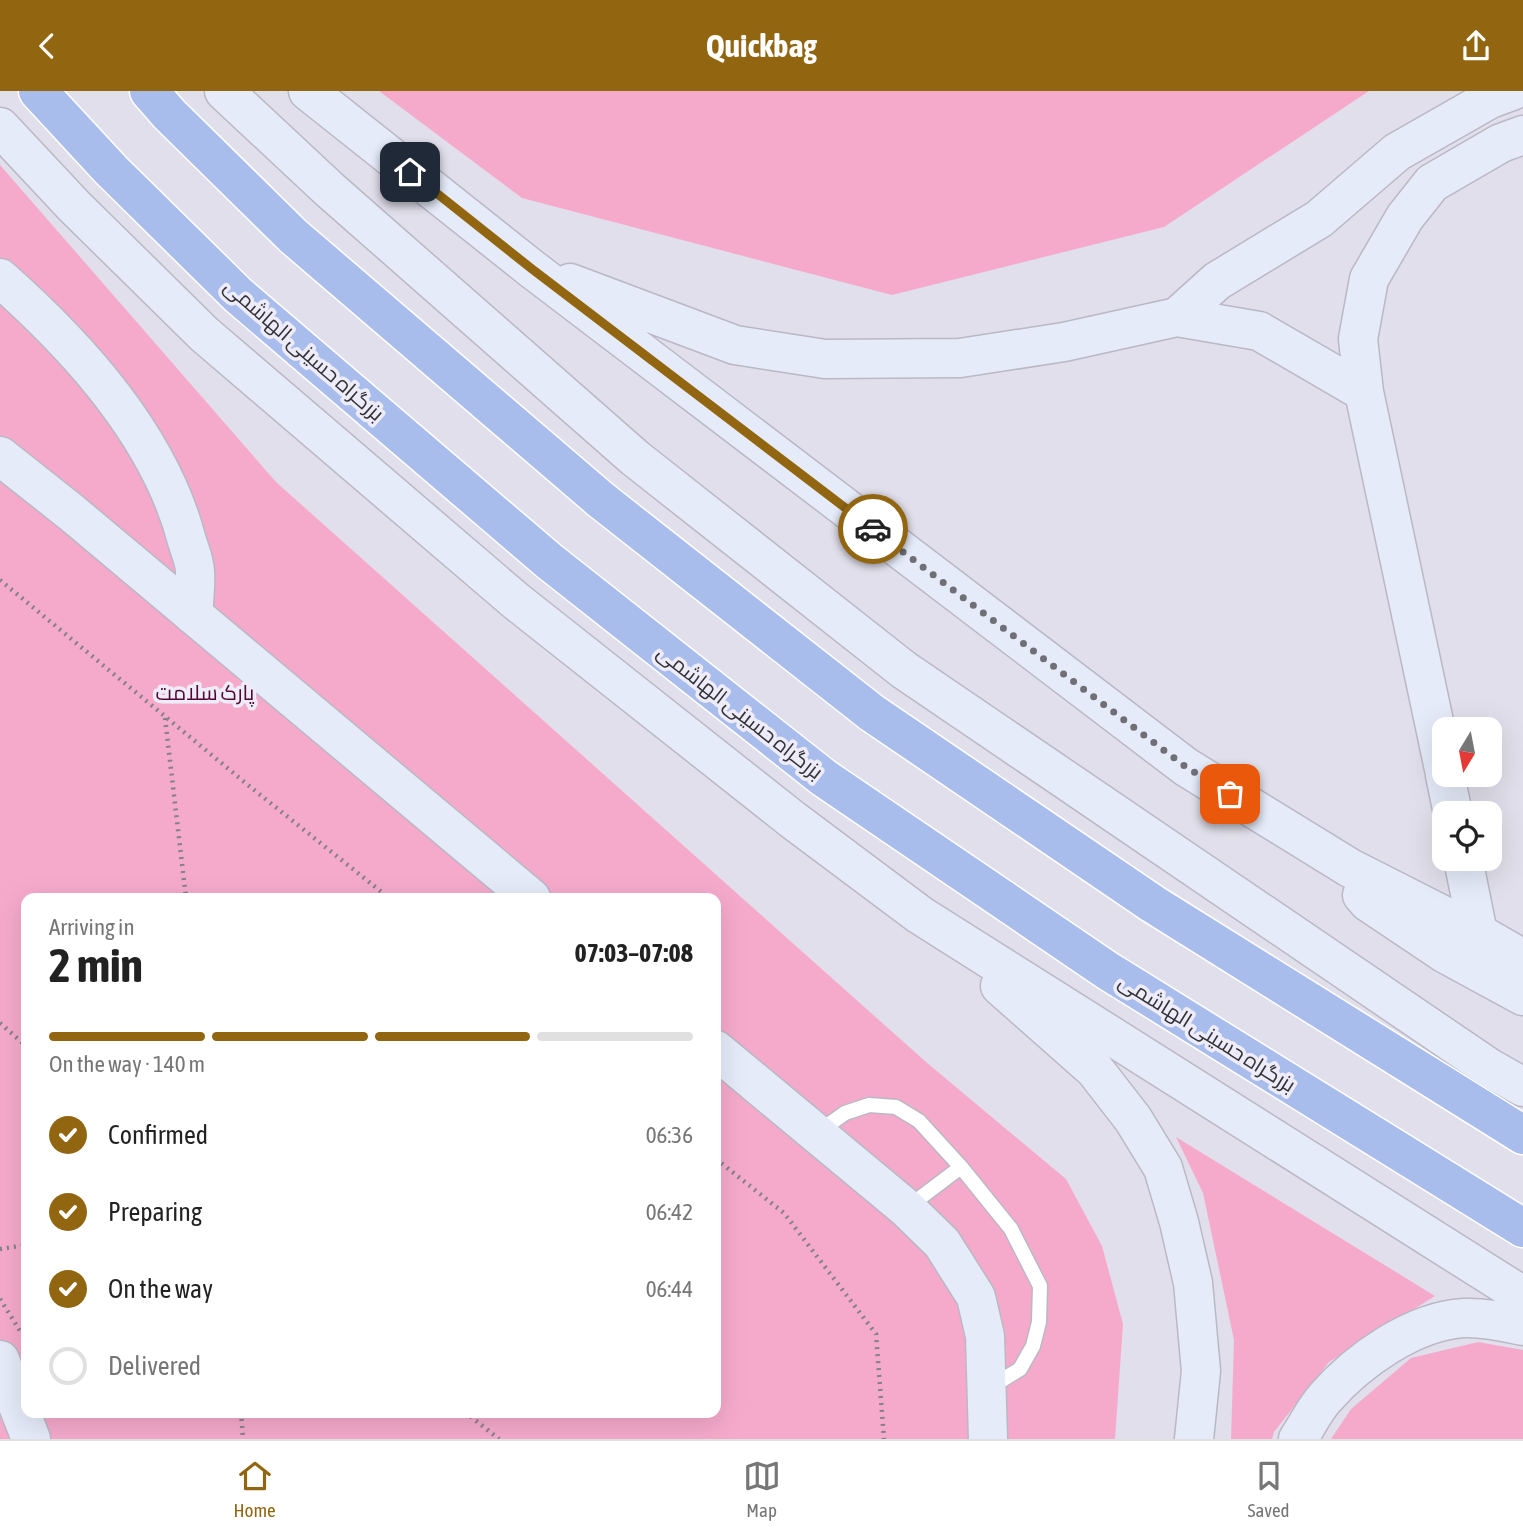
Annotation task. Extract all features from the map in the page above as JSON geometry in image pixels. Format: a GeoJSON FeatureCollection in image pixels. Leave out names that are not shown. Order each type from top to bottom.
{"type":"FeatureCollection","features":[{"type":"Feature","properties":{"kind":"highway","name":"بزرگراه حسینی الهاشمی"},"geometry":{"type":"LineString","coordinates":[[37,91],[111,170],[238,295],[549,561],[824,778],[1108,971],[1523,1228]]}},
{"type":"Feature","properties":{"kind":"highway"},"geometry":{"type":"LineString","coordinates":[[149,91],[293,236],[601,499],[872,713],[1153,904],[1523,1135]]}},
{"type":"Feature","properties":{"kind":"street"},"geometry":{"type":"LineString","coordinates":[[224,91],[330,190],[635,458],[904,670],[1476,1059],[1523,1087]]}},
{"type":"Feature","properties":{"kind":"street"},"geometry":{"type":"LineString","coordinates":[[308,91],[532,269],[1186,767],[1350,868],[1523,959]]}},
{"type":"Feature","properties":{"kind":"street"},"geometry":{"type":"LineString","coordinates":[[1177,317],[1217,281],[1319,219],[1397,152],[1490,99],[1512,91]]}},
{"type":"Feature","properties":{"kind":"street"},"geometry":{"type":"LineString","coordinates":[[0,127],[15,158],[74,206],[204,334],[516,601],[793,820],[920,915],[1523,1296]]}},
{"type":"Feature","properties":{"kind":"street"},"geometry":{"type":"LineString","coordinates":[[1433,717],[1364,392],[1358,339],[1369,279],[1405,217],[1432,183],[1501,143],[1523,135]]}},
{"type":"Feature","properties":{"kind":"street"},"geometry":{"type":"LineString","coordinates":[[1397,152],[1399,166],[1412,180],[1421,184],[1432,183]]}},
{"type":"Feature","properties":{"kind":"street"},"geometry":{"type":"LineString","coordinates":[[532,269],[736,345],[825,359],[960,358],[1064,342],[1177,317],[1259,331],[1364,392]]}},
{"type":"Feature","properties":{"kind":"street"},"geometry":{"type":"LineString","coordinates":[[0,278],[73,350],[120,408],[153,457],[181,516],[195,571],[194,615]]}},
{"type":"Feature","properties":{"kind":"street"},"geometry":{"type":"LineString","coordinates":[[0,456],[525,893]]}},
{"type":"Feature","properties":{"kind":"street"},"geometry":{"type":"LineString","coordinates":[[1318,848],[1368,902],[1444,953],[1523,996]]}},
{"type":"Feature","properties":{"kind":"street"},"geometry":{"type":"LineString","coordinates":[[1465,871],[1478,933]]}},
{"type":"Feature","properties":{"kind":"street"},"geometry":{"type":"LineString","coordinates":[[920,915],[1095,1070],[1133,1119],[1163,1168],[1193,1283],[1201,1371],[1194,1439]]}},
{"type":"Feature","properties":{"kind":"street"},"geometry":{"type":"LineString","coordinates":[[721,1054],[906,1208],[942,1243],[976,1297],[985,1336],[988,1439]]}},
{"type":"Feature","properties":{"kind":"street"},"geometry":{"type":"LineString","coordinates":[[1298,1439],[1323,1399],[1353,1369],[1393,1342],[1430,1325],[1462,1318],[1523,1326]]}},
{"type":"Feature","properties":{"kind":"street"},"geometry":{"type":"LineString","coordinates":[[0,1360],[21,1414]]}},
{"type":"Feature","properties":{"kind":"street"},"geometry":{"type":"LineString","coordinates":[[23,1418],[31,1439]]}},
{"type":"Feature","properties":{"kind":"lane"},"geometry":{"type":"LineString","coordinates":[[816,1133],[845,1113],[869,1105],[896,1107],[919,1121],[961,1167],[1011,1229],[1040,1286],[1039,1322],[1033,1346],[1020,1369],[986,1390]]}},
{"type":"Feature","properties":{"kind":"lane"},"geometry":{"type":"LineString","coordinates":[[906,1208],[961,1167]]}},
{"type":"Feature","properties":{"kind":"path"},"geometry":{"type":"LineString","coordinates":[[0,580],[383,893]]}},
{"type":"Feature","properties":{"kind":"path"},"geometry":{"type":"LineString","coordinates":[[165,716],[185,893]]}},
{"type":"Feature","properties":{"kind":"path"},"geometry":{"type":"LineString","coordinates":[[0,1023],[21,1042]]}},
{"type":"Feature","properties":{"kind":"path"},"geometry":{"type":"LineString","coordinates":[[721,1164],[784,1213],[876,1334],[884,1439]]}},
{"type":"Feature","properties":{"kind":"path"},"geometry":{"type":"LineString","coordinates":[[0,1249],[21,1246]]}},
{"type":"Feature","properties":{"kind":"path"},"geometry":{"type":"LineString","coordinates":[[0,1299],[21,1334]]}},
{"type":"Feature","properties":{"kind":"path"},"geometry":{"type":"LineString","coordinates":[[241,1418],[243,1439]]}},
{"type":"Feature","properties":{"kind":"path"},"geometry":{"type":"LineString","coordinates":[[473,1418],[499,1439]]}},
{"type":"Feature","properties":{"kind":"green space"},"geometry":{"type":"Polygon","coordinates":[[[379,91],[1369,91],[1164,227],[892,295],[522,198],[379,91]]]}},
{"type":"Feature","properties":{"kind":"green space","name":"پارک سلامت"},"geometry":{"type":"Polygon","coordinates":[[[0,165],[276,482],[926,1062],[1066,1179],[1102,1246],[1123,1324],[1115,1439],[0,1439],[0,165]]]}},
{"type":"Feature","properties":{"kind":"green space"},"geometry":{"type":"Polygon","coordinates":[[[1176,1137],[1435,1296],[1329,1362],[1274,1432],[1272,1439],[1231,1439],[1234,1340],[1203,1193],[1176,1137]]]}},
{"type":"Feature","properties":{"kind":"green space"},"geometry":{"type":"Polygon","coordinates":[[[1478,1342],[1523,1350],[1523,1439],[1331,1439],[1351,1409],[1411,1358],[1478,1342]]]}},
{"type":"Feature","properties":{"kind":"way so far"},"geometry":{"type":"LineString","coordinates":[[873,529],[1186,767],[1230,794]]}},
{"type":"Feature","properties":{"kind":"route"},"geometry":{"type":"LineString","coordinates":[[410,172],[532,269],[873,529]]}}]}
